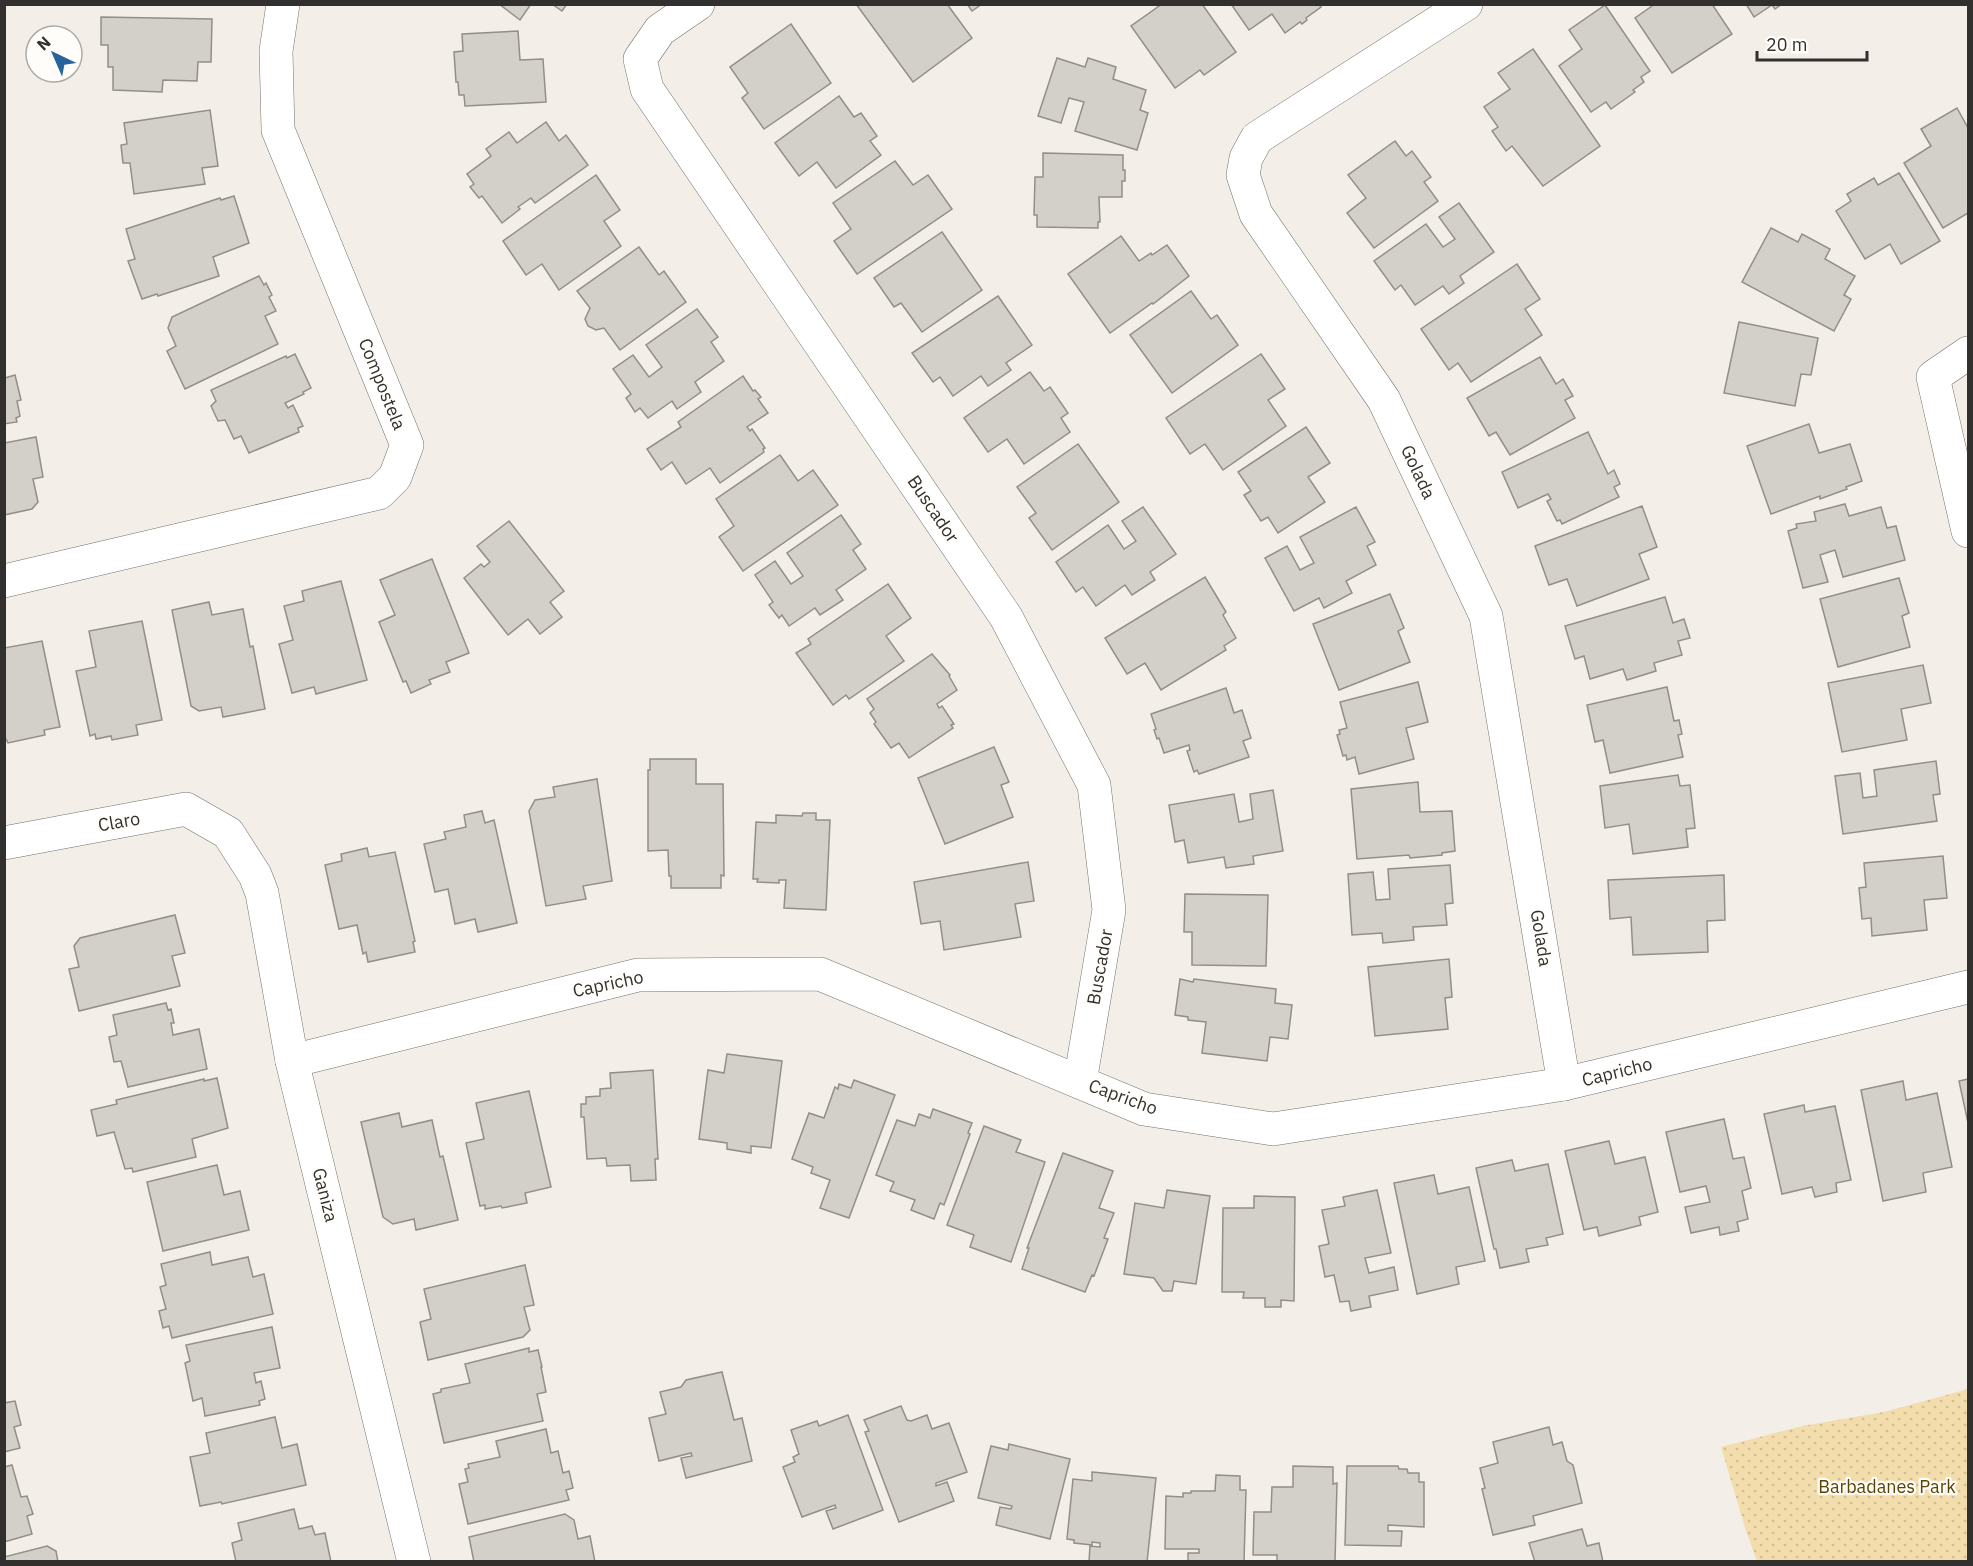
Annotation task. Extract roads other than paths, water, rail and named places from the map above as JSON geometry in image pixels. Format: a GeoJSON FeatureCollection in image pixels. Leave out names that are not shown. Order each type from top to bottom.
{"type":"FeatureCollection","features":[{"type":"Feature","properties":{"kind":"street","name":"Compostela"},"geometry":{"type":"LineString","coordinates":[[4,581],[379,493],[394,477],[407,445],[278,130],[276,51],[283,4]]}},
{"type":"Feature","properties":{"kind":"street","name":"Buscador"},"geometry":{"type":"LineString","coordinates":[[698,4],[660,30],[640,59],[647,89],[1006,617],[1094,785],[1109,910],[1080,1082]]}},
{"type":"Feature","properties":{"kind":"street","name":"Golada"},"geometry":{"type":"LineString","coordinates":[[1466,4],[1257,138],[1246,158],[1243,176],[1256,214],[1384,400],[1486,616],[1564,1084]]}},
{"type":"Feature","properties":{"kind":"street"},"geometry":{"type":"LineString","coordinates":[[1968,353],[1933,377],[1968,531]]}},
{"type":"Feature","properties":{"kind":"street","name":"Claro"},"geometry":{"type":"LineString","coordinates":[[4,843],[186,809],[228,833]]}},
{"type":"Feature","properties":{"kind":"street","name":"Ganiza"},"geometry":{"type":"LineString","coordinates":[[228,833],[255,875],[262,893],[292,1061],[414,1562]]}},
{"type":"Feature","properties":{"kind":"street","name":"Capricho"},"geometry":{"type":"LineString","coordinates":[[292,1061],[638,975],[820,974],[1144,1109],[1273,1129],[1564,1084],[1968,987]]}},
{"type":"Feature","properties":{"kind":"park label","name":"Barbadanes Park"},"geometry":{"type":"Point","coordinates":[1887,1487]}}]}
